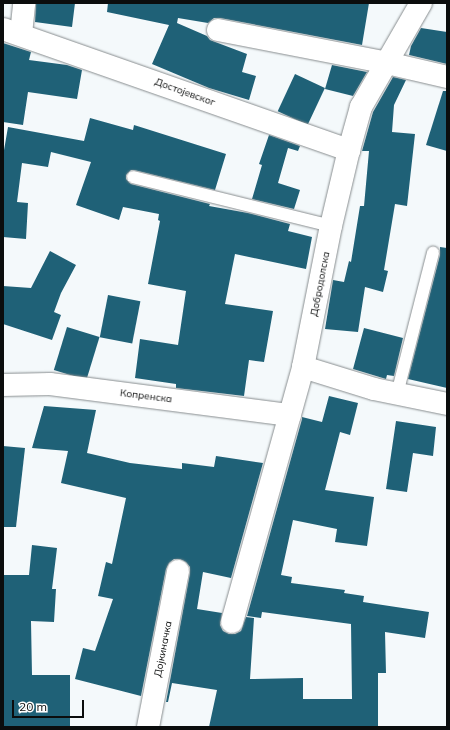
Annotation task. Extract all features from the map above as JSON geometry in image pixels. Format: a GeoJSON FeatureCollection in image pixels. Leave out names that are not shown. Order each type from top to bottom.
{"type":"FeatureCollection","features":[{"type":"Feature","properties":{"kind":"street","name":"Достојевског"},"geometry":{"type":"LineString","coordinates":[[24,3],[12,31],[349,150]]}},
{"type":"Feature","properties":{"kind":"street","name":"Добродолска"},"geometry":{"type":"LineString","coordinates":[[303,367],[331,226],[349,150],[361,108],[421,3]]}},
{"type":"Feature","properties":{"kind":"street"},"geometry":{"type":"LineString","coordinates":[[218,30],[387,63],[447,77]]}},
{"type":"Feature","properties":{"kind":"street"},"geometry":{"type":"LineString","coordinates":[[232,622],[303,367],[374,389],[447,404]]}},
{"type":"Feature","properties":{"kind":"street","name":"Копренска"},"geometry":{"type":"LineString","coordinates":[[3,385],[50,384],[290,415]]}},
{"type":"Feature","properties":{"kind":"street","name":"Дојкиначка"},"geometry":{"type":"LineString","coordinates":[[148,727],[178,571]]}},
{"type":"Feature","properties":{"kind":"lane"},"geometry":{"type":"LineString","coordinates":[[133,178],[331,226]]}},
{"type":"Feature","properties":{"kind":"lane"},"geometry":{"type":"LineString","coordinates":[[397,394],[433,253]]}},
{"type":"Feature","properties":{"kind":"building"},"geometry":{"type":"Polygon","coordinates":[[[36,3],[75,3],[72,27],[35,22],[36,3]]]}},
{"type":"Feature","properties":{"kind":"building"},"geometry":{"type":"Polygon","coordinates":[[[108,3],[369,3],[362,45],[220,18],[214,18],[208,23],[178,18],[177,23],[207,36],[210,40],[247,54],[242,72],[256,76],[249,100],[209,88],[152,64],[169,25],[107,12],[108,3]]]}},
{"type":"Feature","properties":{"kind":"building"},"geometry":{"type":"Polygon","coordinates":[[[421,28],[447,32],[447,64],[409,55],[411,46],[421,28]]]}},
{"type":"Feature","properties":{"kind":"building"},"geometry":{"type":"Polygon","coordinates":[[[3,43],[31,52],[29,60],[67,65],[82,70],[77,99],[28,92],[23,125],[3,122],[3,43]]]}},
{"type":"Feature","properties":{"kind":"building"},"geometry":{"type":"Polygon","coordinates":[[[332,65],[367,72],[353,96],[325,89],[332,65]]]}},
{"type":"Feature","properties":{"kind":"building"},"geometry":{"type":"Polygon","coordinates":[[[295,74],[325,88],[308,125],[278,111],[295,74]]]}},
{"type":"Feature","properties":{"kind":"building"},"geometry":{"type":"Polygon","coordinates":[[[393,77],[406,80],[394,105],[392,132],[415,134],[407,206],[395,204],[384,270],[388,271],[383,292],[365,287],[358,332],[325,329],[333,280],[344,282],[349,261],[351,262],[360,206],[364,206],[369,151],[362,151],[373,112],[393,77]]]}},
{"type":"Feature","properties":{"kind":"building"},"geometry":{"type":"Polygon","coordinates":[[[443,91],[447,91],[447,151],[426,145],[443,91]]]}},
{"type":"Feature","properties":{"kind":"building"},"geometry":{"type":"Polygon","coordinates":[[[90,118],[133,130],[134,125],[226,154],[215,190],[134,170],[131,170],[126,175],[126,179],[131,184],[210,204],[209,206],[248,213],[290,224],[288,231],[312,237],[306,269],[235,254],[225,304],[273,311],[264,362],[249,360],[244,396],[176,388],[176,384],[135,378],[140,339],[178,345],[186,291],[148,284],[160,221],[158,220],[159,214],[123,207],[119,220],[76,205],[91,162],[51,152],[48,167],[22,163],[17,202],[28,203],[26,239],[3,237],[3,156],[8,127],[84,141],[90,118]]]}},
{"type":"Feature","properties":{"kind":"building"},"geometry":{"type":"Polygon","coordinates":[[[269,135],[300,146],[298,151],[288,148],[278,183],[300,190],[294,209],[252,199],[262,165],[259,164],[269,135]]]}},
{"type":"Feature","properties":{"kind":"building"},"geometry":{"type":"Polygon","coordinates":[[[440,247],[447,248],[447,388],[408,379],[440,255],[440,247]]]}},
{"type":"Feature","properties":{"kind":"building"},"geometry":{"type":"Polygon","coordinates":[[[50,251],[76,265],[61,293],[54,312],[61,315],[52,340],[3,324],[3,286],[31,288],[50,251]]]}},
{"type":"Feature","properties":{"kind":"building"},"geometry":{"type":"Polygon","coordinates":[[[108,295],[140,301],[132,344],[100,337],[108,295]]]}},
{"type":"Feature","properties":{"kind":"building"},"geometry":{"type":"Polygon","coordinates":[[[67,327],[100,337],[86,380],[54,370],[67,327]]]}},
{"type":"Feature","properties":{"kind":"building"},"geometry":{"type":"Polygon","coordinates":[[[364,328],[403,338],[394,376],[387,375],[386,379],[353,369],[364,328]]]}},
{"type":"Feature","properties":{"kind":"building"},"geometry":{"type":"Polygon","coordinates":[[[329,396],[358,403],[350,435],[340,432],[325,490],[374,497],[367,546],[335,542],[337,529],[293,520],[281,575],[292,577],[291,583],[345,590],[344,593],[364,596],[363,602],[429,612],[425,638],[385,632],[386,673],[378,673],[378,727],[209,727],[217,690],[172,683],[168,702],[166,702],[190,573],[190,567],[186,562],[180,559],[174,559],[169,563],[166,569],[141,696],[75,679],[83,648],[95,651],[113,599],[98,596],[106,562],[112,564],[126,498],[61,483],[68,451],[32,448],[44,406],[96,410],[87,453],[130,463],[182,469],[182,463],[214,467],[216,456],[263,463],[231,578],[203,572],[197,609],[222,613],[220,625],[223,631],[229,634],[235,634],[241,631],[246,617],[254,618],[250,679],[303,678],[303,699],[352,699],[351,624],[262,612],[261,618],[247,616],[302,417],[322,422],[329,396]]]}},
{"type":"Feature","properties":{"kind":"building"},"geometry":{"type":"Polygon","coordinates":[[[396,421],[436,427],[433,456],[413,453],[407,492],[386,489],[396,421]]]}},
{"type":"Feature","properties":{"kind":"building"},"geometry":{"type":"Polygon","coordinates":[[[3,446],[25,448],[16,527],[3,527],[3,446]]]}},
{"type":"Feature","properties":{"kind":"building"},"geometry":{"type":"Polygon","coordinates":[[[32,545],[57,548],[52,589],[56,589],[54,622],[31,621],[32,675],[70,675],[70,727],[3,727],[3,575],[29,575],[32,545]]]}}]}
